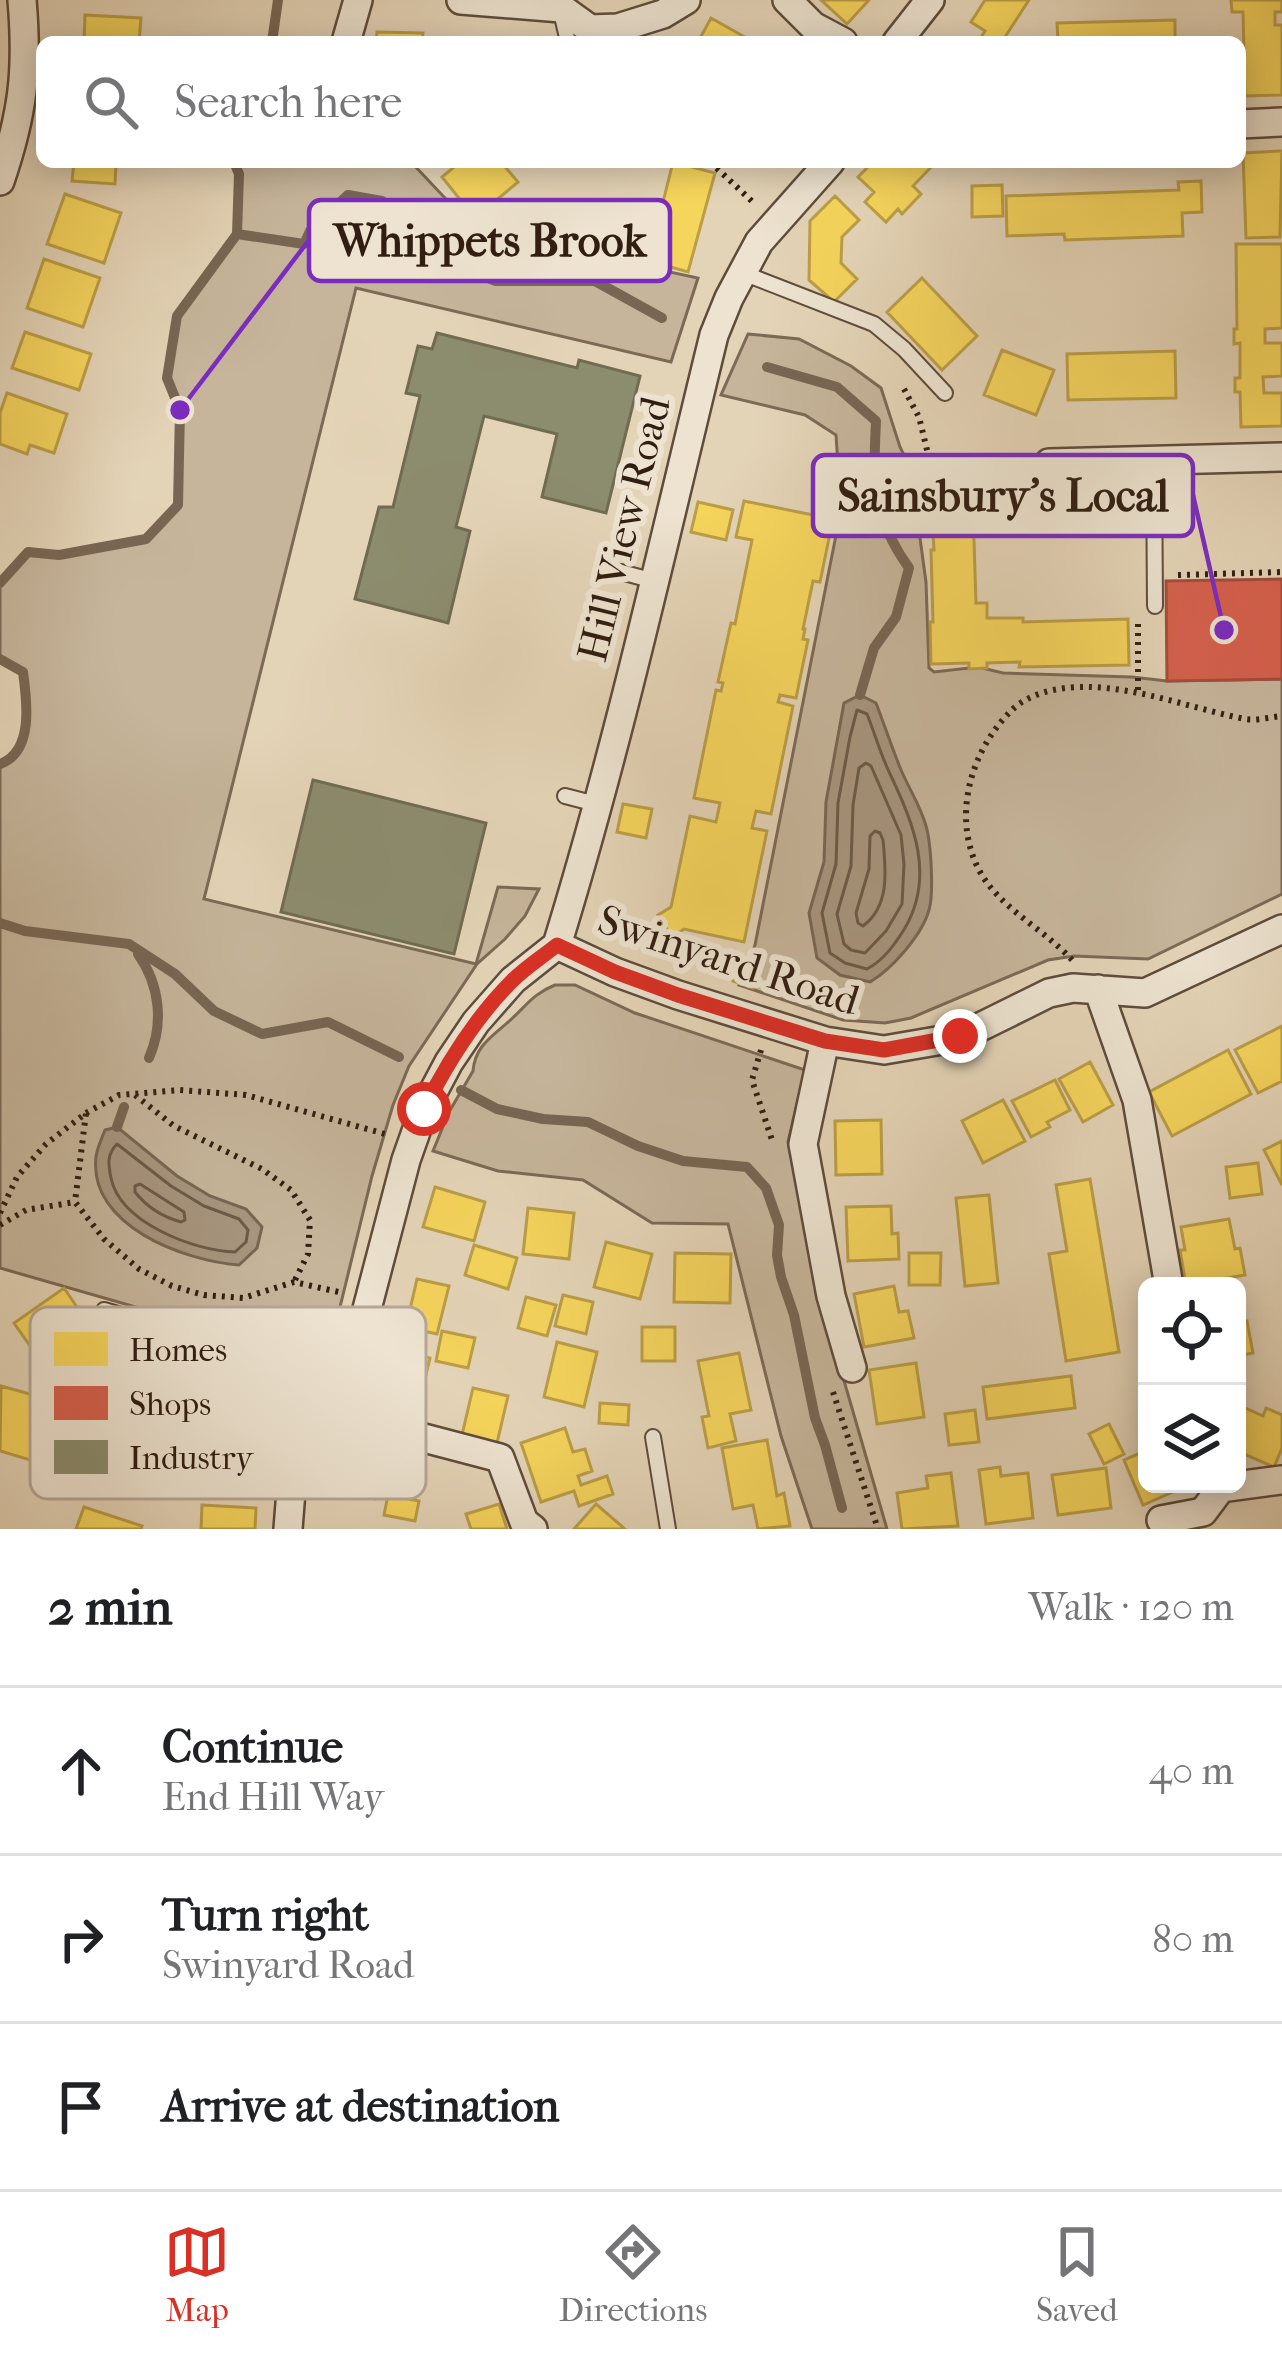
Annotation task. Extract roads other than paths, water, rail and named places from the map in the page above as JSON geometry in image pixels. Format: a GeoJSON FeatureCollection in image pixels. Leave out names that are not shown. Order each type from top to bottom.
{"type":"FeatureCollection","features":[{"type":"Feature","properties":{"kind":"street"},"geometry":{"type":"LineString","coordinates":[[0,181],[16,135],[24,85],[22,0]]}},
{"type":"Feature","properties":{"kind":"street"},"geometry":{"type":"LineString","coordinates":[[348,36],[358,0]]}},
{"type":"Feature","properties":{"kind":"street"},"geometry":{"type":"LineString","coordinates":[[461,0],[561,4],[590,29],[618,28],[663,14],[686,0]]}},
{"type":"Feature","properties":{"kind":"street"},"geometry":{"type":"LineString","coordinates":[[788,0],[813,26],[832,36]]}},
{"type":"Feature","properties":{"kind":"street"},"geometry":{"type":"LineString","coordinates":[[902,36],[930,0]]}},
{"type":"Feature","properties":{"kind":"street"},"geometry":{"type":"LineString","coordinates":[[1246,124],[1282,122]]}},
{"type":"Feature","properties":{"kind":"street","name":"Hill View Road"},"geometry":{"type":"LineString","coordinates":[[557,945],[581,868],[714,335],[759,242],[825,168]]}},
{"type":"Feature","properties":{"kind":"street"},"geometry":{"type":"LineString","coordinates":[[1049,463],[1282,457]]}},
{"type":"Feature","properties":{"kind":"street","name":"Swinyard Road"},"geometry":{"type":"LineString","coordinates":[[557,945],[678,995],[825,1041],[884,1050],[960,1036],[1049,993],[1073,988],[1145,993],[1282,929]]}},
{"type":"Feature","properties":{"kind":"street"},"geometry":{"type":"LineString","coordinates":[[367,1307],[412,1142],[438,1081],[476,1022],[513,980],[557,945]]}},
{"type":"Feature","properties":{"kind":"street"},"geometry":{"type":"LineString","coordinates":[[1098,989],[1137,1100],[1167,1277]]}},
{"type":"Feature","properties":{"kind":"street"},"geometry":{"type":"LineString","coordinates":[[825,1041],[803,1144],[831,1296],[851,1368]]}},
{"type":"Feature","properties":{"kind":"street"},"geometry":{"type":"LineString","coordinates":[[426,1439],[500,1458],[524,1522],[533,1529]]}},
{"type":"Feature","properties":{"kind":"street"},"geometry":{"type":"LineString","coordinates":[[1246,1484],[1281,1480]]}},
{"type":"Feature","properties":{"kind":"street"},"geometry":{"type":"LineString","coordinates":[[1161,1520],[1203,1513],[1216,1493]]}},
{"type":"Feature","properties":{"kind":"street"},"geometry":{"type":"LineString","coordinates":[[288,1529],[290,1499]]}},
{"type":"Feature","properties":{"kind":"lane"},"geometry":{"type":"LineString","coordinates":[[561,4],[567,36]]}},
{"type":"Feature","properties":{"kind":"lane"},"geometry":{"type":"LineString","coordinates":[[743,273],[874,324],[945,393]]}},
{"type":"Feature","properties":{"kind":"lane"},"geometry":{"type":"LineString","coordinates":[[1154,460],[1155,607]]}},
{"type":"Feature","properties":{"kind":"lane"},"geometry":{"type":"LineString","coordinates":[[621,572],[654,580]]}},
{"type":"Feature","properties":{"kind":"lane"},"geometry":{"type":"LineString","coordinates":[[565,796],[596,804]]}},
{"type":"Feature","properties":{"kind":"lane"},"geometry":{"type":"LineString","coordinates":[[652,1437],[668,1529]]}},
{"type":"Feature","properties":{"kind":"water"},"geometry":{"type":"Polygon","coordinates":[[[860,695],[876,703],[920,810],[931,868],[931,902],[920,930],[870,982],[840,975],[817,958],[809,913],[824,862],[826,802],[844,703],[860,695]]]}},
{"type":"Feature","properties":{"kind":"water"},"geometry":{"type":"Polygon","coordinates":[[[117,1127],[177,1176],[210,1196],[246,1209],[262,1227],[257,1248],[239,1265],[217,1262],[168,1247],[123,1220],[107,1202],[98,1181],[96,1157],[105,1130],[117,1127]]]}},
{"type":"Feature","properties":{"kind":"waterway"},"geometry":{"type":"LineString","coordinates":[[273,36],[278,0]]}},
{"type":"Feature","properties":{"kind":"waterway"},"geometry":{"type":"LineString","coordinates":[[0,583],[28,552],[59,555],[146,539],[178,505],[180,410],[167,378],[177,316],[237,234],[236,168]]}},
{"type":"Feature","properties":{"kind":"waterway"},"geometry":{"type":"LineString","coordinates":[[237,234],[304,244],[310,231],[348,195],[382,201],[432,255],[495,281],[595,281],[662,318]]}},
{"type":"Feature","properties":{"kind":"waterway"},"geometry":{"type":"LineString","coordinates":[[767,367],[837,387],[876,421],[878,498],[888,532],[909,568],[896,617],[874,648],[860,695]]}},
{"type":"Feature","properties":{"kind":"waterway"},"geometry":{"type":"LineString","coordinates":[[0,659],[23,672],[26,711],[18,749],[0,764]]}},
{"type":"Feature","properties":{"kind":"waterway"},"geometry":{"type":"LineString","coordinates":[[0,923],[25,931],[129,944],[175,974],[214,1011],[262,1034],[328,1022],[399,1057]]}},
{"type":"Feature","properties":{"kind":"waterway"},"geometry":{"type":"LineString","coordinates":[[138,954],[157,1005],[157,1032],[149,1058]]}},
{"type":"Feature","properties":{"kind":"waterway"},"geometry":{"type":"LineString","coordinates":[[461,1090],[497,1109],[588,1122],[683,1161],[747,1167],[766,1188],[779,1225],[781,1277],[842,1508]]}},
{"type":"Feature","properties":{"kind":"waterway"},"geometry":{"type":"LineString","coordinates":[[117,1127],[124,1107]]}},
{"type":"Feature","properties":{"kind":"place","name":"Whippets Brook"},"geometry":{"type":"Point","coordinates":[180,410]}},
{"type":"Feature","properties":{"kind":"place","name":"Sainsbury's Local"},"geometry":{"type":"Point","coordinates":[1224,630]}}]}
